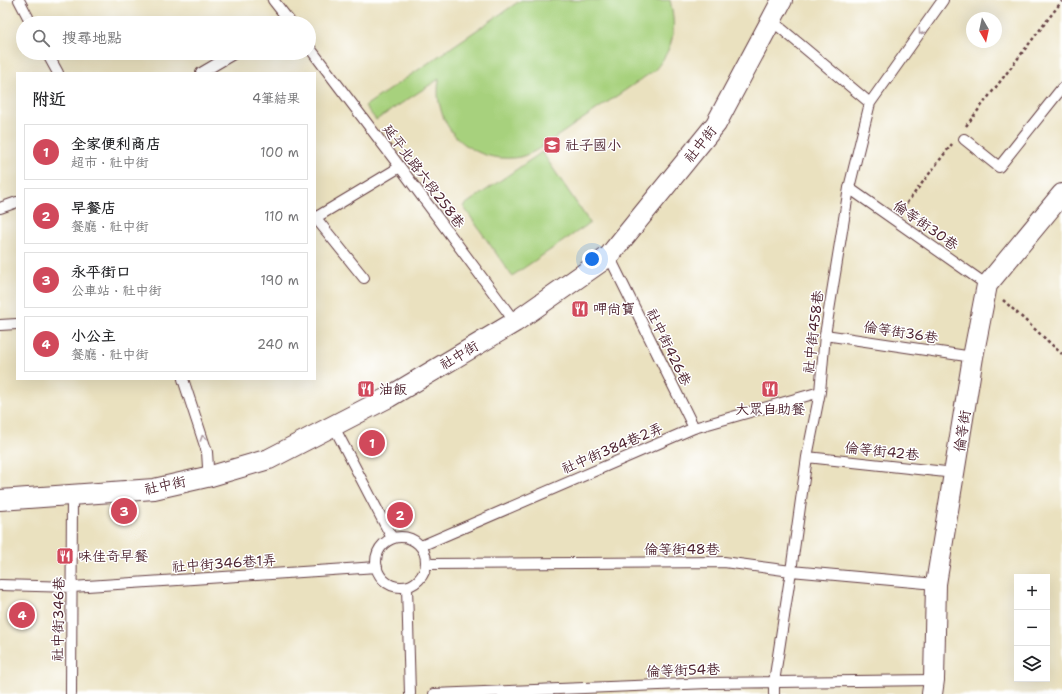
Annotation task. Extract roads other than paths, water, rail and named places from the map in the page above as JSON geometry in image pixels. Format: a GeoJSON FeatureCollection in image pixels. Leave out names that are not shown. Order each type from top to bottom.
{"type":"FeatureCollection","features":[{"type":"Feature","properties":{"kind":"street","name":"社中街"},"geometry":{"type":"LineString","coordinates":[[0,500],[154,489],[211,476],[269,459],[389,397],[515,322],[609,256],[716,124],[782,0]]}},
{"type":"Feature","properties":{"kind":"street","name":"倫等街"},"geometry":{"type":"LineString","coordinates":[[933,687],[936,584],[973,357],[987,285],[1062,194]]}},
{"type":"Feature","properties":{"kind":"lane"},"geometry":{"type":"LineString","coordinates":[[18,0],[27,16]]}},
{"type":"Feature","properties":{"kind":"lane"},"geometry":{"type":"LineString","coordinates":[[273,0],[285,16]]}},
{"type":"Feature","properties":{"kind":"lane"},"geometry":{"type":"LineString","coordinates":[[771,20],[870,104],[943,0]]}},
{"type":"Feature","properties":{"kind":"lane","name":"延平北路六段258巷"},"geometry":{"type":"LineString","coordinates":[[316,56],[515,322]]}},
{"type":"Feature","properties":{"kind":"lane"},"geometry":{"type":"LineString","coordinates":[[51,60],[57,72]]}},
{"type":"Feature","properties":{"kind":"lane"},"geometry":{"type":"LineString","coordinates":[[203,72],[223,60]]}},
{"type":"Feature","properties":{"kind":"lane"},"geometry":{"type":"LineString","coordinates":[[961,136],[999,167],[1062,88]]}},
{"type":"Feature","properties":{"kind":"lane","name":"社中街458巷"},"geometry":{"type":"LineString","coordinates":[[774,694],[774,682],[807,457],[820,392],[825,335],[849,188],[870,104]]}},
{"type":"Feature","properties":{"kind":"lane"},"geometry":{"type":"LineString","coordinates":[[316,216],[400,167]]}},
{"type":"Feature","properties":{"kind":"lane","name":"倫等街30巷"},"geometry":{"type":"LineString","coordinates":[[849,188],[987,285]]}},
{"type":"Feature","properties":{"kind":"lane"},"geometry":{"type":"LineString","coordinates":[[0,208],[16,202]]}},
{"type":"Feature","properties":{"kind":"lane"},"geometry":{"type":"LineString","coordinates":[[316,218],[364,278]]}},
{"type":"Feature","properties":{"kind":"lane","name":"社中街426巷"},"geometry":{"type":"LineString","coordinates":[[609,256],[694,428]]}},
{"type":"Feature","properties":{"kind":"lane"},"geometry":{"type":"LineString","coordinates":[[0,326],[16,324]]}},
{"type":"Feature","properties":{"kind":"lane","name":"倫等街36巷"},"geometry":{"type":"LineString","coordinates":[[825,335],[973,357]]}},
{"type":"Feature","properties":{"kind":"lane"},"geometry":{"type":"LineString","coordinates":[[183,380],[207,452],[208,467],[211,476]]}},
{"type":"Feature","properties":{"kind":"lane","name":"社中街384巷2弄"},"geometry":{"type":"LineString","coordinates":[[421,546],[694,428],[820,392]]}},
{"type":"Feature","properties":{"kind":"lane"},"geometry":{"type":"LineString","coordinates":[[333,425],[392,538]]}},
{"type":"Feature","properties":{"kind":"lane","name":"倫等街42巷"},"geometry":{"type":"LineString","coordinates":[[807,457],[955,473]]}},
{"type":"Feature","properties":{"kind":"lane","name":"社中街346巷"},"geometry":{"type":"LineString","coordinates":[[71,694],[72,495]]}},
{"type":"Feature","properties":{"kind":"lane"},"geometry":{"type":"LineString","coordinates":[[404,536],[412,538],[421,546],[426,556],[427,564],[421,578],[415,583],[399,587],[385,581],[380,575],[376,559],[382,545],[387,540],[404,536]]}},
{"type":"Feature","properties":{"kind":"lane","name":"倫等街48巷"},"geometry":{"type":"LineString","coordinates":[[427,564],[724,562],[791,571],[936,584]]}},
{"type":"Feature","properties":{"kind":"lane","name":"社中街346巷1弄"},"geometry":{"type":"LineString","coordinates":[[0,585],[72,587],[377,567]]}},
{"type":"Feature","properties":{"kind":"lane"},"geometry":{"type":"LineString","coordinates":[[407,586],[410,694]]}},
{"type":"Feature","properties":{"kind":"lane","name":"倫等街54巷"},"geometry":{"type":"LineString","coordinates":[[434,694],[709,683],[774,682],[933,687]]}},
{"type":"Feature","properties":{"kind":"place","name":"社子國小"},"geometry":{"type":"Point","coordinates":[552,145]}},
{"type":"Feature","properties":{"kind":"place","name":"呷尚寶"},"geometry":{"type":"Point","coordinates":[580,309]}},
{"type":"Feature","properties":{"kind":"place","name":"油飯"},"geometry":{"type":"Point","coordinates":[366,389]}},
{"type":"Feature","properties":{"kind":"place","name":"大眾自助餐"},"geometry":{"type":"Point","coordinates":[770,389]}},
{"type":"Feature","properties":{"kind":"place","name":"全家便利商店"},"geometry":{"type":"Point","coordinates":[372,443]}},
{"type":"Feature","properties":{"kind":"place","name":"永平街口"},"geometry":{"type":"Point","coordinates":[124,511]}},
{"type":"Feature","properties":{"kind":"place","name":"早餐店"},"geometry":{"type":"Point","coordinates":[400,515]}},
{"type":"Feature","properties":{"kind":"place","name":"味佳奇早餐"},"geometry":{"type":"Point","coordinates":[65,556]}},
{"type":"Feature","properties":{"kind":"place","name":"小公主"},"geometry":{"type":"Point","coordinates":[22,615]}}]}
